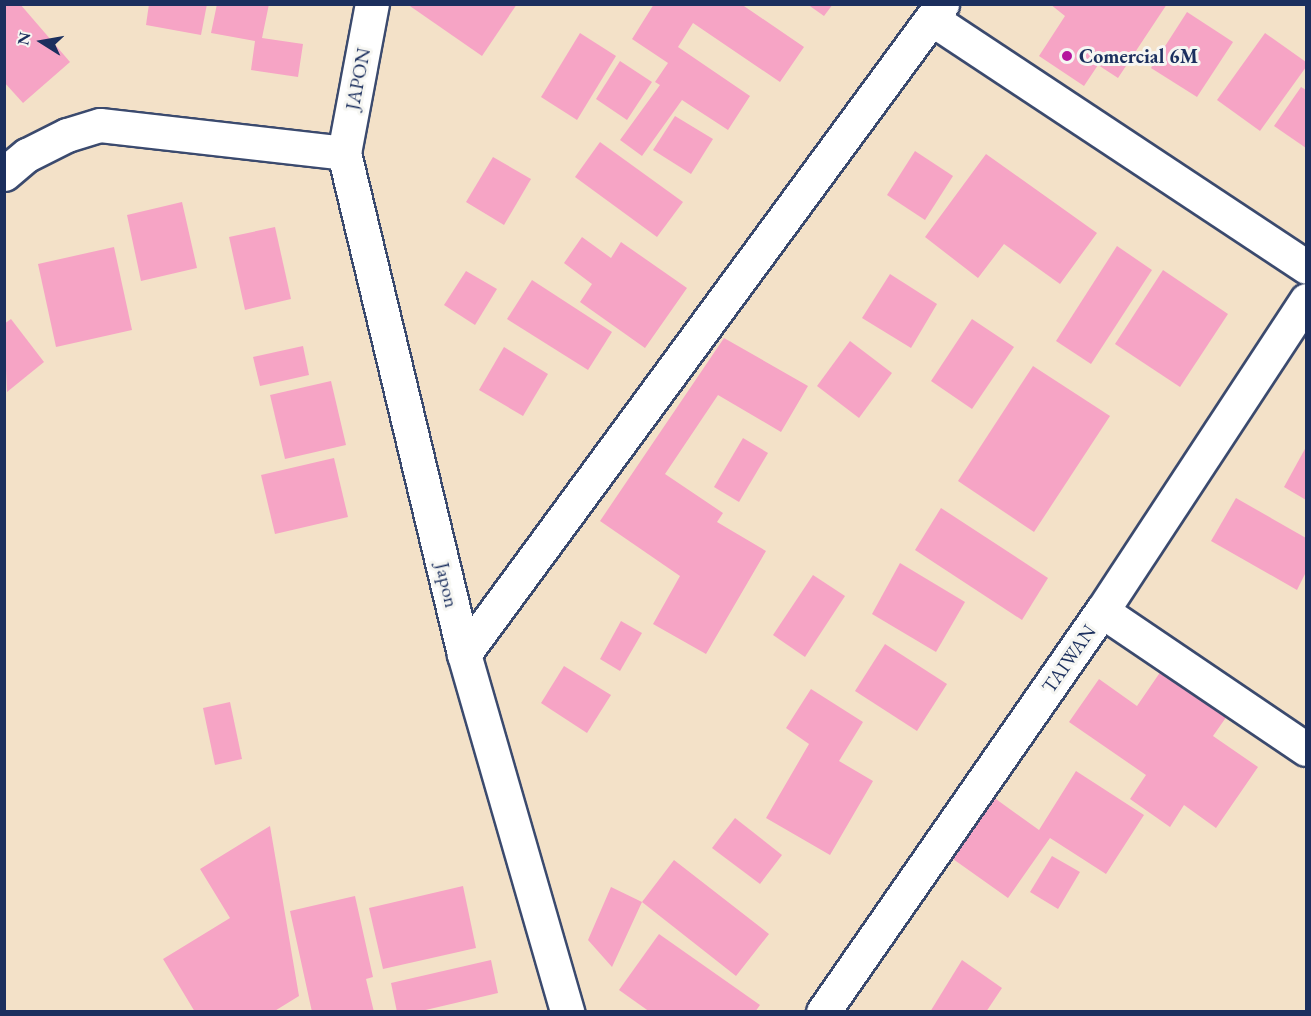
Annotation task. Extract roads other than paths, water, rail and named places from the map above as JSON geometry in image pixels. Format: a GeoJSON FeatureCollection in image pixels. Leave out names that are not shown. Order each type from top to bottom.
{"type":"FeatureCollection","features":[{"type":"Feature","properties":{"kind":"street","name":"JAPON"},"geometry":{"type":"LineString","coordinates":[[344,153],[372,4]]}},
{"type":"Feature","properties":{"kind":"street"},"geometry":{"type":"LineString","coordinates":[[464,654],[937,12],[1306,267]]}},
{"type":"Feature","properties":{"kind":"street"},"geometry":{"type":"LineString","coordinates":[[4,174],[27,155],[67,135],[100,125],[344,153]]}},
{"type":"Feature","properties":{"kind":"street","name":"Japon"},"geometry":{"type":"LineString","coordinates":[[344,153],[464,654],[567,1011]]}},
{"type":"Feature","properties":{"kind":"street","name":"TAIWAN"},"geometry":{"type":"LineString","coordinates":[[822,1011],[1102,611],[1306,300]]}},
{"type":"Feature","properties":{"kind":"street"},"geometry":{"type":"LineString","coordinates":[[1102,611],[1306,749]]}},
{"type":"Feature","properties":{"kind":"place","name":"Comercial 6M"},"geometry":{"type":"Point","coordinates":[1067,56]}}]}
